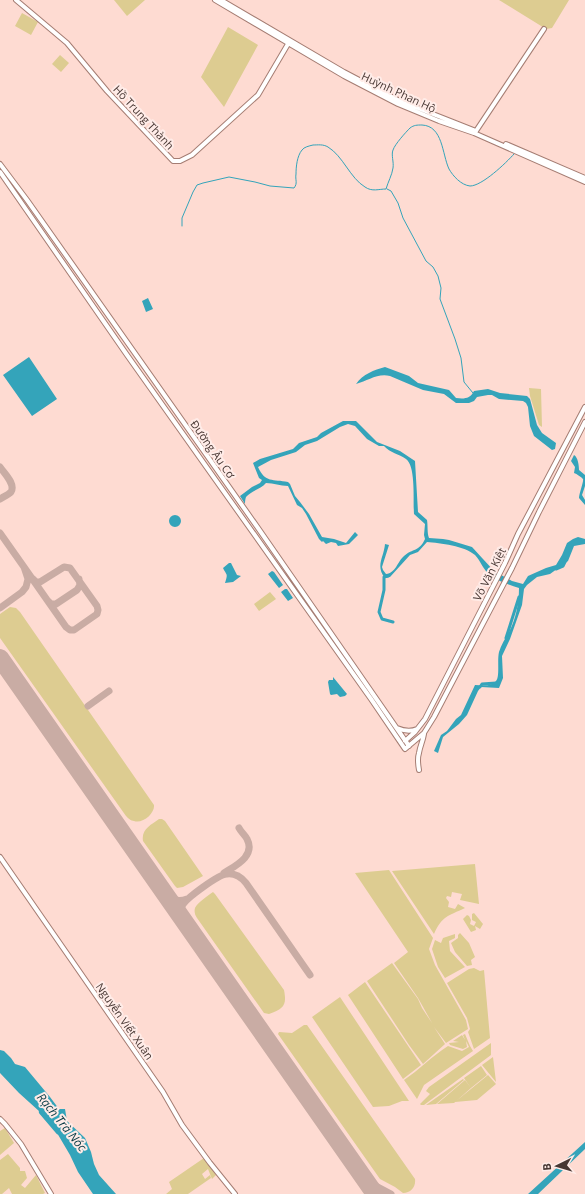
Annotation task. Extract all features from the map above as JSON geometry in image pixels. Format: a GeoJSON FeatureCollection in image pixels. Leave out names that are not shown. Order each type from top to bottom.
{"type":"FeatureCollection","features":[{"type":"Feature","properties":{"kind":"street","name":"Hồ Trung Thành"},"geometry":{"type":"LineString","coordinates":[[16,0],[67,43],[107,91],[173,161],[180,161],[192,155],[258,95],[288,44]]}},
{"type":"Feature","properties":{"kind":"street","name":"Huỳnh Phan Hộ"},"geometry":{"type":"LineString","coordinates":[[215,0],[392,97],[585,178]]}},
{"type":"Feature","properties":{"kind":"street","name":"Huỳnh Phan Hộ"},"geometry":{"type":"LineString","coordinates":[[221,0],[288,44],[344,76],[398,104],[439,121],[474,133],[585,182]]}},
{"type":"Feature","properties":{"kind":"street"},"geometry":{"type":"LineString","coordinates":[[476,131],[544,29]]}},
{"type":"Feature","properties":{"kind":"street","name":"Đường Âu Cơ"},"geometry":{"type":"LineString","coordinates":[[0,164],[215,468],[373,697],[405,749]]}},
{"type":"Feature","properties":{"kind":"street","name":"Đường Âu Cơ"},"geometry":{"type":"LineString","coordinates":[[0,172],[210,472],[409,746]]}},
{"type":"Feature","properties":{"kind":"street"},"geometry":{"type":"LineString","coordinates":[[15,193],[19,189]]}},
{"type":"Feature","properties":{"kind":"street","name":"Võ Văn Kiệt"},"geometry":{"type":"LineString","coordinates":[[402,744],[425,719],[505,563],[518,534],[585,407]]}},
{"type":"Feature","properties":{"kind":"street","name":"Võ Văn Kiệt"},"geometry":{"type":"LineString","coordinates":[[405,749],[424,734],[434,717],[512,568],[585,422]]}},
{"type":"Feature","properties":{"kind":"street"},"geometry":{"type":"LineString","coordinates":[[210,472],[215,468]]}},
{"type":"Feature","properties":{"kind":"street"},"geometry":{"type":"LineString","coordinates":[[459,652],[466,655]]}},
{"type":"Feature","properties":{"kind":"street"},"geometry":{"type":"LineString","coordinates":[[396,727],[408,731],[416,730],[419,727]]}},
{"type":"Feature","properties":{"kind":"street"},"geometry":{"type":"LineString","coordinates":[[419,770],[419,752],[424,734]]}},
{"type":"Feature","properties":{"kind":"street","name":"Nguyễn Viết Xuân"},"geometry":{"type":"LineString","coordinates":[[0,857],[163,1092],[182,1124],[210,1163],[235,1194]]}},
{"type":"Feature","properties":{"kind":"street"},"geometry":{"type":"LineString","coordinates":[[1,1120],[21,1144],[51,1194]]}},
{"type":"Feature","properties":{"kind":"shaded area"},"geometry":{"type":"Polygon","coordinates":[[[114,0],[145,0],[127,16],[114,0]]]}},
{"type":"Feature","properties":{"kind":"shaded area"},"geometry":{"type":"Polygon","coordinates":[[[499,0],[569,0],[552,28],[546,29],[499,0]]]}},
{"type":"Feature","properties":{"kind":"shaded area"},"geometry":{"type":"Polygon","coordinates":[[[22,13],[38,22],[31,35],[15,26],[22,13]]]}},
{"type":"Feature","properties":{"kind":"shaded area"},"geometry":{"type":"Polygon","coordinates":[[[228,27],[258,45],[224,107],[201,77],[228,27]]]}},
{"type":"Feature","properties":{"kind":"shaded area"},"geometry":{"type":"Polygon","coordinates":[[[60,55],[69,63],[61,72],[52,64],[60,55]]]}},
{"type":"Feature","properties":{"kind":"shaded area"},"geometry":{"type":"Polygon","coordinates":[[[529,388],[541,389],[542,427],[539,425],[529,388]]]}},
{"type":"Feature","properties":{"kind":"shaded area"},"geometry":{"type":"Polygon","coordinates":[[[270,592],[276,599],[259,611],[254,604],[270,592]]]}},
{"type":"Feature","properties":{"kind":"shaded area"},"geometry":{"type":"Polygon","coordinates":[[[10,607],[16,608],[20,612],[154,805],[153,811],[145,819],[137,822],[126,816],[0,638],[0,614],[10,607]]]}},
{"type":"Feature","properties":{"kind":"shaded area"},"geometry":{"type":"Polygon","coordinates":[[[159,819],[165,821],[203,876],[183,887],[177,888],[175,886],[143,841],[145,830],[159,819]]]}},
{"type":"Feature","properties":{"kind":"shaded area"},"geometry":{"type":"Polygon","coordinates":[[[475,864],[479,904],[460,900],[462,894],[452,892],[451,897],[447,896],[446,898],[449,902],[448,907],[455,909],[458,904],[465,908],[446,917],[440,923],[434,934],[392,871],[475,864]]]}},
{"type":"Feature","properties":{"kind":"shaded area"},"geometry":{"type":"Polygon","coordinates":[[[389,870],[433,938],[429,949],[435,965],[466,1020],[468,1029],[446,1043],[434,1027],[445,1044],[423,1064],[367,981],[392,963],[418,999],[432,1023],[418,998],[394,963],[408,952],[355,873],[389,870]]]}},
{"type":"Feature","properties":{"kind":"shaded area"},"geometry":{"type":"Polygon","coordinates":[[[213,892],[284,990],[285,1003],[278,1010],[269,1014],[264,1013],[196,917],[196,906],[213,892]]]}},
{"type":"Feature","properties":{"kind":"shaded area"},"geometry":{"type":"Polygon","coordinates":[[[474,913],[483,924],[480,929],[475,926],[476,930],[471,932],[463,919],[467,915],[469,916],[471,920],[470,924],[474,926],[476,922],[472,920],[472,914],[474,913]]]}},
{"type":"Feature","properties":{"kind":"shaded area"},"geometry":{"type":"Polygon","coordinates":[[[460,933],[469,943],[475,957],[471,960],[472,965],[467,966],[455,952],[451,943],[458,938],[460,933]]]}},
{"type":"Feature","properties":{"kind":"shaded area"},"geometry":{"type":"Polygon","coordinates":[[[455,934],[455,938],[449,941],[450,951],[465,967],[445,978],[438,967],[432,949],[435,940],[441,943],[443,938],[455,934]]]}},
{"type":"Feature","properties":{"kind":"shaded area"},"geometry":{"type":"Polygon","coordinates":[[[474,968],[480,971],[484,970],[490,1038],[474,1049],[468,1032],[470,1029],[467,1018],[447,983],[469,969],[474,968]]]}},
{"type":"Feature","properties":{"kind":"shaded area"},"geometry":{"type":"Polygon","coordinates":[[[365,982],[421,1065],[403,1079],[348,995],[365,982]]]}},
{"type":"Feature","properties":{"kind":"shaded area"},"geometry":{"type":"Polygon","coordinates":[[[340,997],[409,1101],[402,1101],[389,1106],[373,1107],[312,1017],[340,997]]]}},
{"type":"Feature","properties":{"kind":"shaded area"},"geometry":{"type":"Polygon","coordinates":[[[304,1025],[307,1025],[415,1179],[415,1185],[411,1191],[403,1193],[380,1179],[278,1034],[279,1032],[292,1033],[304,1025]]]}},
{"type":"Feature","properties":{"kind":"shaded area"},"geometry":{"type":"Polygon","coordinates":[[[465,1034],[473,1051],[424,1085],[417,1099],[404,1080],[448,1046],[462,1051],[469,1047],[466,1041],[467,1047],[463,1049],[450,1045],[449,1043],[459,1042],[453,1041],[462,1035],[465,1040],[463,1035],[465,1034]]]}},
{"type":"Feature","properties":{"kind":"shaded area"},"geometry":{"type":"Polygon","coordinates":[[[491,1043],[491,1055],[424,1105],[420,1104],[430,1094],[426,1091],[429,1087],[491,1043]]]}},
{"type":"Feature","properties":{"kind":"shaded area"},"geometry":{"type":"Polygon","coordinates":[[[493,1057],[496,1082],[482,1065],[493,1057]]]}},
{"type":"Feature","properties":{"kind":"shaded area"},"geometry":{"type":"Polygon","coordinates":[[[481,1066],[487,1075],[471,1088],[464,1078],[481,1066]]]}},
{"type":"Feature","properties":{"kind":"shaded area"},"geometry":{"type":"Polygon","coordinates":[[[488,1075],[496,1084],[477,1100],[455,1102],[488,1075]]]}},
{"type":"Feature","properties":{"kind":"shaded area"},"geometry":{"type":"Polygon","coordinates":[[[463,1079],[464,1080],[436,1104],[426,1105],[463,1079]]]}},
{"type":"Feature","properties":{"kind":"shaded area"},"geometry":{"type":"Polygon","coordinates":[[[465,1080],[471,1088],[454,1103],[437,1104],[465,1080]]]}},
{"type":"Feature","properties":{"kind":"shaded area"},"geometry":{"type":"Polygon","coordinates":[[[5,1128],[14,1143],[0,1155],[0,1131],[5,1128]]]}},
{"type":"Feature","properties":{"kind":"shaded area"},"geometry":{"type":"Polygon","coordinates":[[[8,1154],[20,1168],[20,1171],[25,1171],[27,1178],[21,1185],[25,1188],[36,1175],[45,1193],[12,1194],[9,1188],[0,1194],[0,1160],[8,1154]]]}},
{"type":"Feature","properties":{"kind":"shaded area"},"geometry":{"type":"Polygon","coordinates":[[[204,1158],[216,1175],[212,1179],[208,1169],[202,1174],[205,1179],[210,1175],[211,1178],[188,1194],[166,1194],[172,1189],[169,1182],[204,1158]]]}},
{"type":"Feature","properties":{"kind":"water"},"geometry":{"type":"Polygon","coordinates":[[[148,298],[153,309],[146,312],[142,301],[148,298]]]}},
{"type":"Feature","properties":{"kind":"water"},"geometry":{"type":"Polygon","coordinates":[[[29,357],[57,399],[32,416],[3,375],[29,357]]]}},
{"type":"Feature","properties":{"kind":"water"},"geometry":{"type":"Polygon","coordinates":[[[385,367],[409,376],[418,383],[449,390],[456,398],[466,398],[471,396],[474,391],[488,389],[500,393],[527,396],[530,399],[537,425],[542,433],[556,443],[555,449],[552,450],[534,436],[530,426],[528,407],[523,401],[499,399],[492,395],[488,395],[477,397],[474,401],[469,403],[456,403],[444,394],[423,390],[385,375],[377,376],[356,384],[369,373],[385,367]]]}},
{"type":"Feature","properties":{"kind":"water"},"geometry":{"type":"Polygon","coordinates":[[[343,421],[356,421],[377,442],[400,451],[415,461],[418,512],[427,520],[429,538],[449,540],[472,547],[494,571],[512,581],[523,584],[528,576],[556,565],[567,543],[578,537],[585,539],[585,544],[574,546],[568,561],[550,574],[537,577],[524,589],[522,605],[510,639],[502,656],[503,678],[499,688],[481,687],[467,715],[459,724],[443,737],[438,753],[434,751],[441,735],[447,731],[461,715],[475,685],[489,685],[494,683],[497,679],[499,652],[515,616],[518,605],[519,588],[504,583],[490,575],[477,557],[465,549],[427,542],[418,552],[410,555],[390,577],[385,578],[382,574],[380,565],[385,544],[389,545],[382,567],[386,574],[392,572],[404,556],[418,548],[423,543],[425,539],[425,524],[414,514],[413,476],[409,463],[406,459],[384,446],[379,446],[367,439],[355,426],[348,424],[340,427],[317,441],[305,445],[296,452],[271,460],[258,467],[267,478],[288,482],[290,484],[295,496],[309,514],[322,537],[346,543],[355,532],[358,535],[349,544],[338,546],[336,543],[331,542],[326,544],[323,541],[322,542],[302,508],[297,505],[288,486],[266,483],[246,497],[245,504],[240,496],[260,483],[262,480],[259,478],[253,463],[260,459],[293,449],[299,443],[317,437],[321,433],[343,421]]]}},
{"type":"Feature","properties":{"kind":"water"},"geometry":{"type":"Polygon","coordinates":[[[574,455],[577,460],[579,470],[585,475],[585,486],[582,495],[585,500],[585,505],[579,498],[583,479],[574,473],[575,467],[571,461],[574,455]]]}},
{"type":"Feature","properties":{"kind":"water"},"geometry":{"type":"Polygon","coordinates":[[[173,515],[177,515],[181,521],[177,527],[173,527],[169,523],[169,519],[173,515]]]}},
{"type":"Feature","properties":{"kind":"water"},"geometry":{"type":"Polygon","coordinates":[[[231,563],[237,575],[241,576],[233,582],[225,583],[227,575],[223,568],[231,563]]]}},
{"type":"Feature","properties":{"kind":"water"},"geometry":{"type":"Polygon","coordinates":[[[272,571],[283,585],[279,588],[268,574],[272,571]]]}},
{"type":"Feature","properties":{"kind":"water"},"geometry":{"type":"Polygon","coordinates":[[[287,589],[293,598],[288,601],[281,592],[287,589]]]}},
{"type":"Feature","properties":{"kind":"water"},"geometry":{"type":"Polygon","coordinates":[[[333,677],[347,694],[345,696],[340,697],[337,694],[330,694],[328,682],[329,680],[333,680],[333,677]]]}},
{"type":"Feature","properties":{"kind":"water","name":"Rạch Trà Nóc"},"geometry":{"type":"Polygon","coordinates":[[[0,1050],[4,1051],[15,1064],[25,1067],[59,1109],[65,1109],[67,1121],[85,1138],[99,1175],[116,1194],[93,1194],[78,1172],[50,1121],[19,1093],[0,1073],[0,1050]]]}},
{"type":"Feature","properties":{"kind":"water"},"geometry":{"type":"Polygon","coordinates":[[[585,1142],[585,1149],[538,1194],[528,1194],[585,1142]]]}},
{"type":"Feature","properties":{"kind":"waterway"},"geometry":{"type":"LineString","coordinates":[[182,226],[182,218],[197,185],[229,177],[270,186],[294,188],[296,183],[296,168],[299,155],[304,148],[313,145],[324,145],[328,147],[338,156],[360,183],[368,189],[373,190],[386,189],[393,166],[392,154],[394,147],[408,130],[416,125],[429,127],[438,135],[449,169],[463,184],[470,186],[481,182],[500,168],[514,154]]}},
{"type":"Feature","properties":{"kind":"waterway"},"geometry":{"type":"LineString","coordinates":[[387,189],[391,191],[398,203],[403,218],[426,261],[433,267],[438,276],[441,288],[440,299],[461,358],[464,382],[473,393]]}},
{"type":"Feature","properties":{"kind":"waterway"},"geometry":{"type":"LineString","coordinates":[[556,569],[563,566],[566,560]]}},
{"type":"Feature","properties":{"kind":"waterway"},"geometry":{"type":"LineString","coordinates":[[388,576],[384,577],[384,590],[379,612],[382,619],[393,622]]}},
{"type":"Feature","properties":{"kind":"waterway"},"geometry":{"type":"LineString","coordinates":[[506,638],[519,597]]}},
{"type":"Feature","properties":{"kind":"waterway"},"geometry":{"type":"LineString","coordinates":[[480,687],[482,684],[496,683]]}},
{"type":"Feature","properties":{"kind":"waterway","name":"Rạch Trà Nóc"},"geometry":{"type":"LineString","coordinates":[[41,1112],[58,1132]]}},
{"type":"Feature","properties":{"kind":"taxiway"},"geometry":{"type":"LineString","coordinates":[[0,467],[7,475],[12,486],[11,492],[0,499]]}},
{"type":"Feature","properties":{"kind":"taxiway"},"geometry":{"type":"LineString","coordinates":[[0,533],[24,567],[28,579],[26,587],[22,592],[0,608]]}},
{"type":"Feature","properties":{"kind":"taxiway"},"geometry":{"type":"LineString","coordinates":[[24,567],[66,627],[70,630],[74,630],[97,614],[97,606],[70,568],[64,567],[40,582],[36,582],[33,579]]}},
{"type":"Feature","properties":{"kind":"taxiway"},"geometry":{"type":"LineString","coordinates":[[48,601],[51,604],[56,604],[77,590],[80,585],[79,579]]}},
{"type":"Feature","properties":{"kind":"taxiway"},"geometry":{"type":"LineString","coordinates":[[88,706],[109,691]]}},
{"type":"Feature","properties":{"kind":"taxiway"},"geometry":{"type":"LineString","coordinates":[[224,873],[243,860],[249,850],[247,839],[239,828]]}},
{"type":"Feature","properties":{"kind":"taxiway"},"geometry":{"type":"LineString","coordinates":[[186,924],[181,911],[182,906],[195,893],[223,875],[230,874],[240,877],[246,883],[310,975]]}},
{"type":"Feature","properties":{"kind":"taxiway"},"geometry":{"type":"LineString","coordinates":[[163,891],[174,900],[180,901],[187,899]]}},
{"type":"Feature","properties":{"kind":"taxiway"},"geometry":{"type":"LineString","coordinates":[[360,1174],[374,1185],[391,1194]]}},
{"type":"Feature","properties":{"kind":"runway"},"geometry":{"type":"LineString","coordinates":[[0,658],[375,1194]]}}]}
